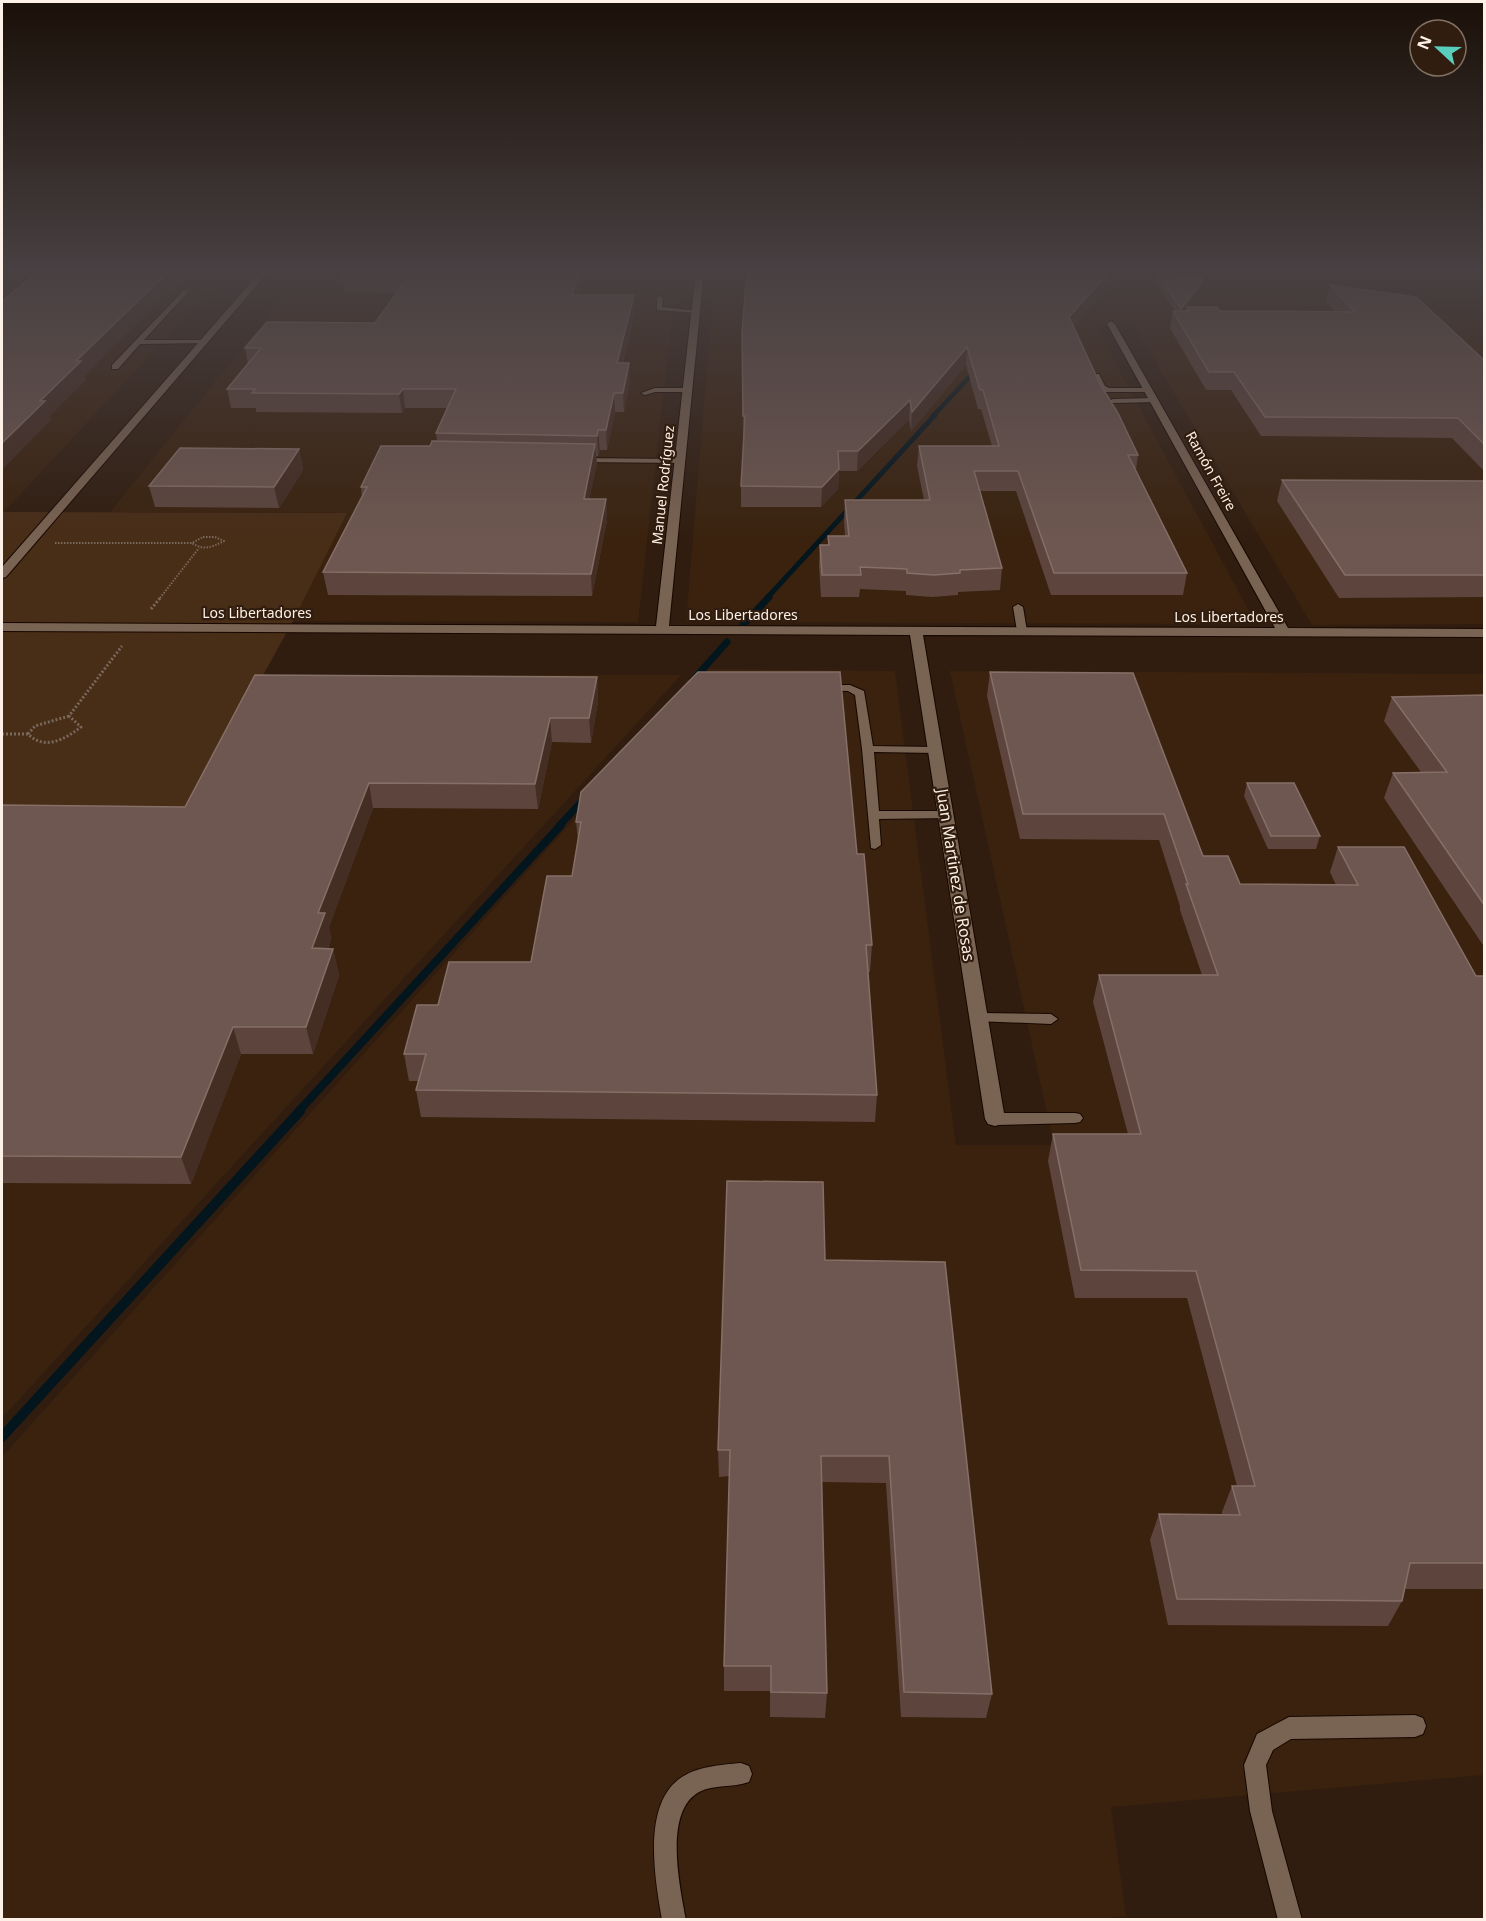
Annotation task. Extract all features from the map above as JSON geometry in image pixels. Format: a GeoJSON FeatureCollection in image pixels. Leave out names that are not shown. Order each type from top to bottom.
{"type":"FeatureCollection","features":[{"type":"Feature","properties":{"kind":"street"},"geometry":{"type":"LineString","coordinates":[[2,574],[187,361]]}},
{"type":"Feature","properties":{"kind":"street","name":"Manuel Rodríguez"},"geometry":{"type":"LineString","coordinates":[[662,630],[691,361]]}},
{"type":"Feature","properties":{"kind":"street","name":"Ramón Freire"},"geometry":{"type":"LineString","coordinates":[[1132,361],[1284,632]]}},
{"type":"Feature","properties":{"kind":"street","name":"Los Libertadores"},"geometry":{"type":"LineString","coordinates":[[2,627],[1485,633]]}},
{"type":"Feature","properties":{"kind":"street","name":"Juan Martinez de Rosas"},"geometry":{"type":"LineString","coordinates":[[916,631],[980,1018],[994,1119]]}},
{"type":"Feature","properties":{"kind":"lane"},"geometry":{"type":"LineString","coordinates":[[115,367],[121,361]]}},
{"type":"Feature","properties":{"kind":"lane"},"geometry":{"type":"LineString","coordinates":[[1096,376],[1102,387],[1108,390],[1151,395]]}},
{"type":"Feature","properties":{"kind":"lane"},"geometry":{"type":"LineString","coordinates":[[645,393],[655,390],[688,390]]}},
{"type":"Feature","properties":{"kind":"lane"},"geometry":{"type":"LineString","coordinates":[[1113,401],[1151,395]]}},
{"type":"Feature","properties":{"kind":"lane"},"geometry":{"type":"LineString","coordinates":[[566,460],[680,461]]}},
{"type":"Feature","properties":{"kind":"lane"},"geometry":{"type":"LineString","coordinates":[[1018,607],[1022,631]]}},
{"type":"Feature","properties":{"kind":"lane"},"geometry":{"type":"LineString","coordinates":[[816,688],[850,688],[860,693],[868,749],[875,845]]}},
{"type":"Feature","properties":{"kind":"lane"},"geometry":{"type":"LineString","coordinates":[[868,749],[935,750]]}},
{"type":"Feature","properties":{"kind":"lane"},"geometry":{"type":"LineString","coordinates":[[873,815],[946,815]]}},
{"type":"Feature","properties":{"kind":"lane"},"geometry":{"type":"LineString","coordinates":[[980,1018],[1051,1019]]}},
{"type":"Feature","properties":{"kind":"lane"},"geometry":{"type":"LineString","coordinates":[[994,1119],[1075,1118]]}},
{"type":"Feature","properties":{"kind":"lane"},"geometry":{"type":"LineString","coordinates":[[1290,1920],[1261,1811],[1255,1765],[1265,1742],[1289,1728],[1415,1726]]}},
{"type":"Feature","properties":{"kind":"lane"},"geometry":{"type":"LineString","coordinates":[[674,1920],[666,1863],[669,1813],[681,1792],[707,1777],[741,1774]]}},
{"type":"Feature","properties":{"kind":"path"},"geometry":{"type":"LineString","coordinates":[[28,543],[192,543],[199,548],[210,548],[224,541],[210,536],[199,537],[192,543]]}},
{"type":"Feature","properties":{"kind":"path"},"geometry":{"type":"LineString","coordinates":[[2,734],[28,734],[35,726],[69,716],[199,548]]}},
{"type":"Feature","properties":{"kind":"path"},"geometry":{"type":"LineString","coordinates":[[28,734],[33,741],[44,744],[54,743],[81,727],[69,716]]}},
{"type":"Feature","properties":{"kind":"shaded area"},"geometry":{"type":"Polygon","coordinates":[[[2,361],[145,361],[4,512],[2,512],[2,361]]]}},
{"type":"Feature","properties":{"kind":"shaded area"},"geometry":{"type":"Polygon","coordinates":[[[232,361],[667,361],[638,622],[293,621],[346,513],[110,512],[232,361]]]}},
{"type":"Feature","properties":{"kind":"shaded area"},"geometry":{"type":"Polygon","coordinates":[[[708,361],[1114,361],[1256,624],[686,622],[708,361]]]}},
{"type":"Feature","properties":{"kind":"shaded area"},"geometry":{"type":"Polygon","coordinates":[[[1155,361],[1484,361],[1484,624],[1312,625],[1155,361]]]}},
{"type":"Feature","properties":{"kind":"shaded area"},"geometry":{"type":"Polygon","coordinates":[[[2,512],[347,513],[293,621],[183,820],[2,819],[2,512]]]}},
{"type":"Feature","properties":{"kind":"shaded area"},"geometry":{"type":"Polygon","coordinates":[[[709,669],[895,671],[956,1145],[1054,1145],[950,671],[1484,674],[1484,1775],[1111,1807],[1126,1916],[1093,1919],[2,1920],[2,1457],[709,669]]]}},
{"type":"Feature","properties":{"kind":"shaded area"},"geometry":{"type":"Polygon","coordinates":[[[261,675],[681,675],[2,1418],[2,819],[261,675]]]}},
{"type":"Feature","properties":{"kind":"building"},"geometry":{"type":"Polygon","coordinates":[[[2,361],[81,361],[40,401],[45,401],[2,443],[2,361]]]}},
{"type":"Feature","properties":{"kind":"building"},"geometry":{"type":"Polygon","coordinates":[[[251,361],[618,361],[617,363],[629,363],[623,393],[614,393],[606,430],[598,430],[597,436],[436,433],[456,389],[403,389],[399,394],[252,393],[255,389],[227,389],[251,361]]]}},
{"type":"Feature","properties":{"kind":"building"},"geometry":{"type":"Polygon","coordinates":[[[742,361],[955,361],[912,412],[910,400],[858,451],[838,451],[839,469],[822,487],[741,486],[745,416],[743,416],[742,361]]]}},
{"type":"Feature","properties":{"kind":"building"},"geometry":{"type":"Polygon","coordinates":[[[971,361],[1089,361],[1138,455],[1128,455],[1187,573],[1054,573],[1018,471],[974,471],[1002,568],[960,570],[960,573],[934,575],[907,573],[907,569],[860,567],[861,575],[822,575],[820,545],[829,545],[828,536],[849,536],[845,500],[930,500],[919,446],[999,446],[983,390],[980,390],[971,361]]]}},
{"type":"Feature","properties":{"kind":"building"},"geometry":{"type":"Polygon","coordinates":[[[1202,361],[1485,361],[1485,445],[1458,418],[1265,417],[1234,372],[1209,372],[1202,361]]]}},
{"type":"Feature","properties":{"kind":"building"},"geometry":{"type":"Polygon","coordinates":[[[432,441],[595,444],[584,499],[606,499],[591,574],[323,572],[367,487],[361,487],[381,446],[430,446],[432,441]]]}},
{"type":"Feature","properties":{"kind":"building"},"geometry":{"type":"Polygon","coordinates":[[[180,448],[299,449],[274,487],[149,486],[180,448]]]}},
{"type":"Feature","properties":{"kind":"building"},"geometry":{"type":"Polygon","coordinates":[[[1282,480],[1485,481],[1485,575],[1345,575],[1282,480]]]}},
{"type":"Feature","properties":{"kind":"building"},"geometry":{"type":"Polygon","coordinates":[[[698,672],[840,672],[857,854],[864,854],[872,945],[866,945],[877,1095],[416,1090],[426,1054],[404,1054],[417,1005],[438,1005],[449,962],[531,962],[547,876],[572,876],[581,822],[576,822],[581,792],[698,672]]]}},
{"type":"Feature","properties":{"kind":"building"},"geometry":{"type":"Polygon","coordinates":[[[990,672],[1133,673],[1203,856],[1228,856],[1240,884],[1358,885],[1338,847],[1404,847],[1476,976],[1485,976],[1485,1563],[1410,1563],[1402,1601],[1177,1599],[1159,1514],[1240,1515],[1232,1486],[1255,1486],[1196,1271],[1081,1270],[1053,1134],[1141,1134],[1099,975],[1218,975],[1164,814],[1023,814],[990,672]]]}},
{"type":"Feature","properties":{"kind":"building"},"geometry":{"type":"Polygon","coordinates":[[[255,675],[597,677],[589,718],[550,718],[535,784],[369,783],[318,913],[325,913],[312,948],[333,949],[306,1027],[233,1027],[181,1157],[2,1156],[2,805],[185,807],[255,675]]]}},
{"type":"Feature","properties":{"kind":"building"},"geometry":{"type":"Polygon","coordinates":[[[1485,695],[1485,906],[1393,773],[1447,772],[1392,697],[1485,695]]]}},
{"type":"Feature","properties":{"kind":"building"},"geometry":{"type":"Polygon","coordinates":[[[1247,783],[1294,783],[1320,836],[1271,836],[1247,783]]]}},
{"type":"Feature","properties":{"kind":"building"},"geometry":{"type":"Polygon","coordinates":[[[727,1181],[823,1182],[825,1260],[945,1262],[992,1694],[904,1692],[889,1456],[821,1456],[827,1693],[771,1692],[771,1666],[724,1666],[730,1450],[718,1450],[727,1181]]]}},
{"type":"Feature","properties":{"kind":"waterway"},"geometry":{"type":"LineString","coordinates":[[933,416],[975,371]]}},
{"type":"Feature","properties":{"kind":"waterway"},"geometry":{"type":"LineString","coordinates":[[767,598],[935,415]]}},
{"type":"Feature","properties":{"kind":"waterway"},"geometry":{"type":"LineString","coordinates":[[743,625],[769,597]]}},
{"type":"Feature","properties":{"kind":"waterway"},"geometry":{"type":"LineString","coordinates":[[693,680],[727,642]]}},
{"type":"Feature","properties":{"kind":"waterway"},"geometry":{"type":"LineString","coordinates":[[559,826],[585,798]]}},
{"type":"Feature","properties":{"kind":"waterway"},"geometry":{"type":"LineString","coordinates":[[298,1112],[561,825]]}},
{"type":"Feature","properties":{"kind":"waterway"},"geometry":{"type":"LineString","coordinates":[[2,1437],[300,1111]]}}]}
